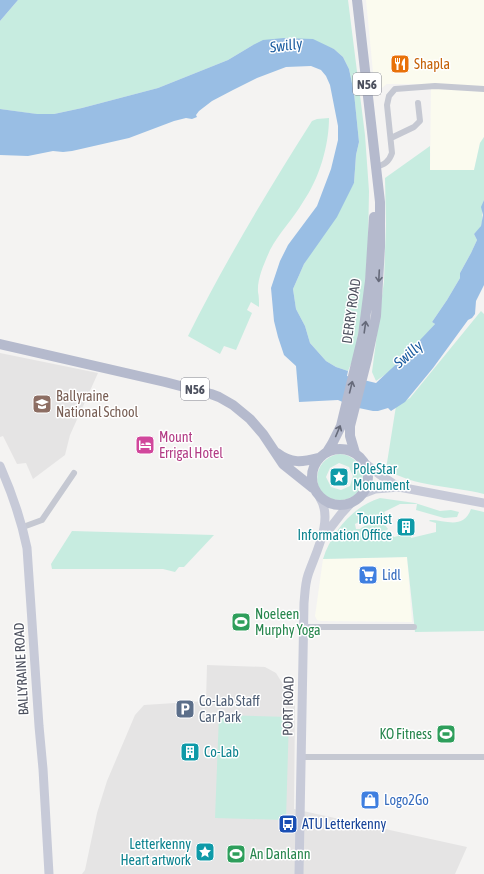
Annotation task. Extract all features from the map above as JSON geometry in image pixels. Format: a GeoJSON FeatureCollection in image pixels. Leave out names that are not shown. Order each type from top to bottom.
{"type":"FeatureCollection","features":[{"type":"Feature","properties":{"kind":"main road","name":"DERRY ROAD"},"geometry":{"type":"LineString","coordinates":[[322,455],[338,433],[350,410],[361,366],[374,229],[375,168],[357,0]]}},
{"type":"Feature","properties":{"kind":"main road","name":"N56"},"geometry":{"type":"LineString","coordinates":[[1,344],[92,364],[211,394],[226,401],[245,414],[263,434],[276,452],[281,462],[314,488]]}},
{"type":"Feature","properties":{"kind":"main road","name":"DERRY ROAD"},"geometry":{"type":"LineString","coordinates":[[350,410],[350,433],[355,453]]}},
{"type":"Feature","properties":{"kind":"main road","name":"N56"},"geometry":{"type":"LineString","coordinates":[[276,452],[285,458],[296,462],[304,462],[341,449],[355,453],[367,470],[367,486],[362,494]]}},
{"type":"Feature","properties":{"kind":"main road","name":"N56"},"geometry":{"type":"LineString","coordinates":[[320,498],[312,483],[312,472],[322,455]]}},
{"type":"Feature","properties":{"kind":"main road"},"geometry":{"type":"LineString","coordinates":[[362,461],[378,474],[399,487]]}},
{"type":"Feature","properties":{"kind":"main road","name":"BALLYRAINE ROAD"},"geometry":{"type":"LineString","coordinates":[[0,466],[23,527],[27,548],[39,726],[44,777],[49,874]]}},
{"type":"Feature","properties":{"kind":"main road"},"geometry":{"type":"LineString","coordinates":[[321,541],[351,503],[362,494],[376,489],[399,487],[484,503]]}},
{"type":"Feature","properties":{"kind":"main road"},"geometry":{"type":"LineString","coordinates":[[320,498],[333,505],[345,505],[351,503]]}},
{"type":"Feature","properties":{"kind":"main road"},"geometry":{"type":"LineString","coordinates":[[320,498],[323,504],[325,516],[321,541]]}},
{"type":"Feature","properties":{"kind":"main road","name":"PORT ROAD"},"geometry":{"type":"LineString","coordinates":[[299,874],[303,627],[306,583],[321,541]]}},
{"type":"Feature","properties":{"kind":"street"},"geometry":{"type":"LineString","coordinates":[[375,168],[384,165],[390,159],[392,153],[386,105],[388,96],[395,89],[435,86],[484,89]]}},
{"type":"Feature","properties":{"kind":"street"},"geometry":{"type":"LineString","coordinates":[[391,138],[414,127],[420,121],[418,103]]}},
{"type":"Feature","properties":{"kind":"street"},"geometry":{"type":"LineString","coordinates":[[23,527],[42,520],[74,473]]}},
{"type":"Feature","properties":{"kind":"street"},"geometry":{"type":"LineString","coordinates":[[303,627],[414,627]]}},
{"type":"Feature","properties":{"kind":"street"},"geometry":{"type":"LineString","coordinates":[[301,757],[484,757]]}},
{"type":"Feature","properties":{"kind":"shaded area"},"geometry":{"type":"Polygon","coordinates":[[[366,0],[484,0],[484,137],[480,143],[474,170],[430,170],[431,84],[387,84],[375,93],[366,0]]]}},
{"type":"Feature","properties":{"kind":"shaded area","name":"Ballyraine National School"},"geometry":{"type":"Polygon","coordinates":[[[0,353],[98,373],[70,435],[65,455],[33,479],[26,463],[17,464],[3,436],[0,437],[0,353]]]}},
{"type":"Feature","properties":{"kind":"shaded area"},"geometry":{"type":"Polygon","coordinates":[[[407,557],[412,622],[317,620],[315,616],[323,559],[407,557]]]}},
{"type":"Feature","properties":{"kind":"shaded area"},"geometry":{"type":"Polygon","coordinates":[[[207,665],[265,667],[276,673],[295,704],[294,809],[467,847],[455,874],[82,874],[85,870],[97,813],[107,781],[135,715],[144,705],[206,701],[207,665]]]}},
{"type":"Feature","properties":{"kind":"green space"},"geometry":{"type":"Polygon","coordinates":[[[18,0],[348,0],[365,135],[369,191],[368,245],[364,301],[354,357],[348,371],[336,367],[326,361],[310,343],[305,326],[296,309],[293,289],[304,264],[354,183],[356,155],[359,142],[354,93],[349,69],[343,57],[334,49],[326,46],[253,45],[228,60],[158,88],[82,108],[54,114],[36,114],[0,109],[0,21],[18,0]]]}},
{"type":"Feature","properties":{"kind":"green space"},"geometry":{"type":"Polygon","coordinates":[[[329,118],[329,129],[325,151],[314,183],[309,193],[270,250],[262,270],[258,287],[259,307],[251,302],[247,310],[252,313],[236,350],[224,346],[220,354],[188,336],[247,227],[312,121],[329,118]]]}},
{"type":"Feature","properties":{"kind":"green space"},"geometry":{"type":"Polygon","coordinates":[[[484,137],[484,200],[481,226],[474,234],[477,240],[460,273],[460,278],[432,322],[435,324],[400,362],[376,381],[372,372],[384,281],[386,224],[385,178],[430,146],[430,170],[474,170],[480,143],[484,137]]]}},
{"type":"Feature","properties":{"kind":"green space"},"geometry":{"type":"Polygon","coordinates":[[[481,311],[484,314],[484,494],[421,483],[397,475],[386,469],[396,406],[410,398],[481,311]]]}},
{"type":"Feature","properties":{"kind":"green space"},"geometry":{"type":"Polygon","coordinates":[[[339,454],[349,457],[357,462],[361,469],[363,478],[361,486],[357,493],[349,498],[339,500],[330,498],[323,494],[319,487],[317,479],[318,471],[322,463],[329,457],[339,454]],[[339,463],[330,468],[326,477],[331,487],[341,490],[350,486],[353,476],[349,467],[339,463]]]}},
{"type":"Feature","properties":{"kind":"green space"},"geometry":{"type":"Polygon","coordinates":[[[380,498],[415,503],[440,511],[451,510],[459,512],[457,517],[444,518],[416,510],[417,504],[400,504],[384,512],[387,518],[385,523],[376,522],[363,524],[359,522],[355,524],[356,529],[360,529],[368,525],[385,525],[388,529],[384,532],[389,537],[392,535],[394,537],[410,533],[411,538],[436,532],[436,523],[429,521],[430,520],[459,522],[468,516],[471,509],[484,512],[484,631],[415,632],[407,557],[323,559],[331,540],[344,522],[361,507],[380,498]]]}},
{"type":"Feature","properties":{"kind":"green space"},"geometry":{"type":"Polygon","coordinates":[[[72,531],[214,535],[184,567],[179,567],[175,572],[163,569],[52,569],[51,564],[72,531]]]}},
{"type":"Feature","properties":{"kind":"green space"},"geometry":{"type":"Polygon","coordinates":[[[219,715],[289,717],[286,820],[215,818],[219,715]]]}},
{"type":"Feature","properties":{"kind":"water"},"geometry":{"type":"Polygon","coordinates":[[[0,0],[18,0],[0,21],[0,0]]]}},
{"type":"Feature","properties":{"kind":"water","name":"Swilly"},"geometry":{"type":"Polygon","coordinates":[[[284,38],[313,39],[334,49],[343,57],[349,69],[354,93],[359,142],[356,155],[354,183],[337,217],[304,264],[293,289],[296,309],[305,326],[310,343],[326,361],[336,367],[348,371],[347,376],[376,383],[406,355],[435,324],[432,322],[460,278],[460,273],[477,240],[474,234],[481,226],[483,215],[481,207],[484,200],[484,285],[476,301],[475,314],[468,320],[433,368],[405,402],[391,411],[388,408],[373,411],[354,407],[338,400],[299,402],[296,366],[284,355],[274,321],[271,288],[280,261],[288,245],[317,206],[331,169],[338,140],[338,126],[330,85],[326,76],[321,70],[311,66],[286,67],[257,78],[212,101],[199,111],[196,115],[197,117],[174,121],[129,138],[72,151],[53,151],[28,156],[0,155],[0,109],[37,114],[54,114],[82,108],[158,88],[228,60],[263,40],[284,38]]]}},
{"type":"Feature","properties":{"kind":"place","name":"Shapla"},"geometry":{"type":"Point","coordinates":[400,64]}},
{"type":"Feature","properties":{"kind":"place","name":"Ballyraine National School"},"geometry":{"type":"Point","coordinates":[42,404]}},
{"type":"Feature","properties":{"kind":"place","name":"Mount Errigal Hotel"},"geometry":{"type":"Point","coordinates":[145,445]}},
{"type":"Feature","properties":{"kind":"place","name":"PoleStar Monument"},"geometry":{"type":"Point","coordinates":[339,477]}},
{"type":"Feature","properties":{"kind":"place","name":"Tourist Information Office"},"geometry":{"type":"Point","coordinates":[406,527]}},
{"type":"Feature","properties":{"kind":"place","name":"Lidl"},"geometry":{"type":"Point","coordinates":[368,575]}},
{"type":"Feature","properties":{"kind":"place","name":"Noeleen Murphy Yoga"},"geometry":{"type":"Point","coordinates":[241,622]}},
{"type":"Feature","properties":{"kind":"place","name":"Co-Lab Staff Car Park"},"geometry":{"type":"Point","coordinates":[185,709]}},
{"type":"Feature","properties":{"kind":"place","name":"KO Fitness"},"geometry":{"type":"Point","coordinates":[446,734]}},
{"type":"Feature","properties":{"kind":"place","name":"Co-Lab"},"geometry":{"type":"Point","coordinates":[190,752]}},
{"type":"Feature","properties":{"kind":"place","name":"Logo2Go"},"geometry":{"type":"Point","coordinates":[370,800]}},
{"type":"Feature","properties":{"kind":"place","name":"ATU Letterkenny"},"geometry":{"type":"Point","coordinates":[288,824]}},
{"type":"Feature","properties":{"kind":"place","name":"Letterkenny Heart artwork"},"geometry":{"type":"Point","coordinates":[205,852]}},
{"type":"Feature","properties":{"kind":"place","name":"An Danlann"},"geometry":{"type":"Point","coordinates":[236,854]}}]}
